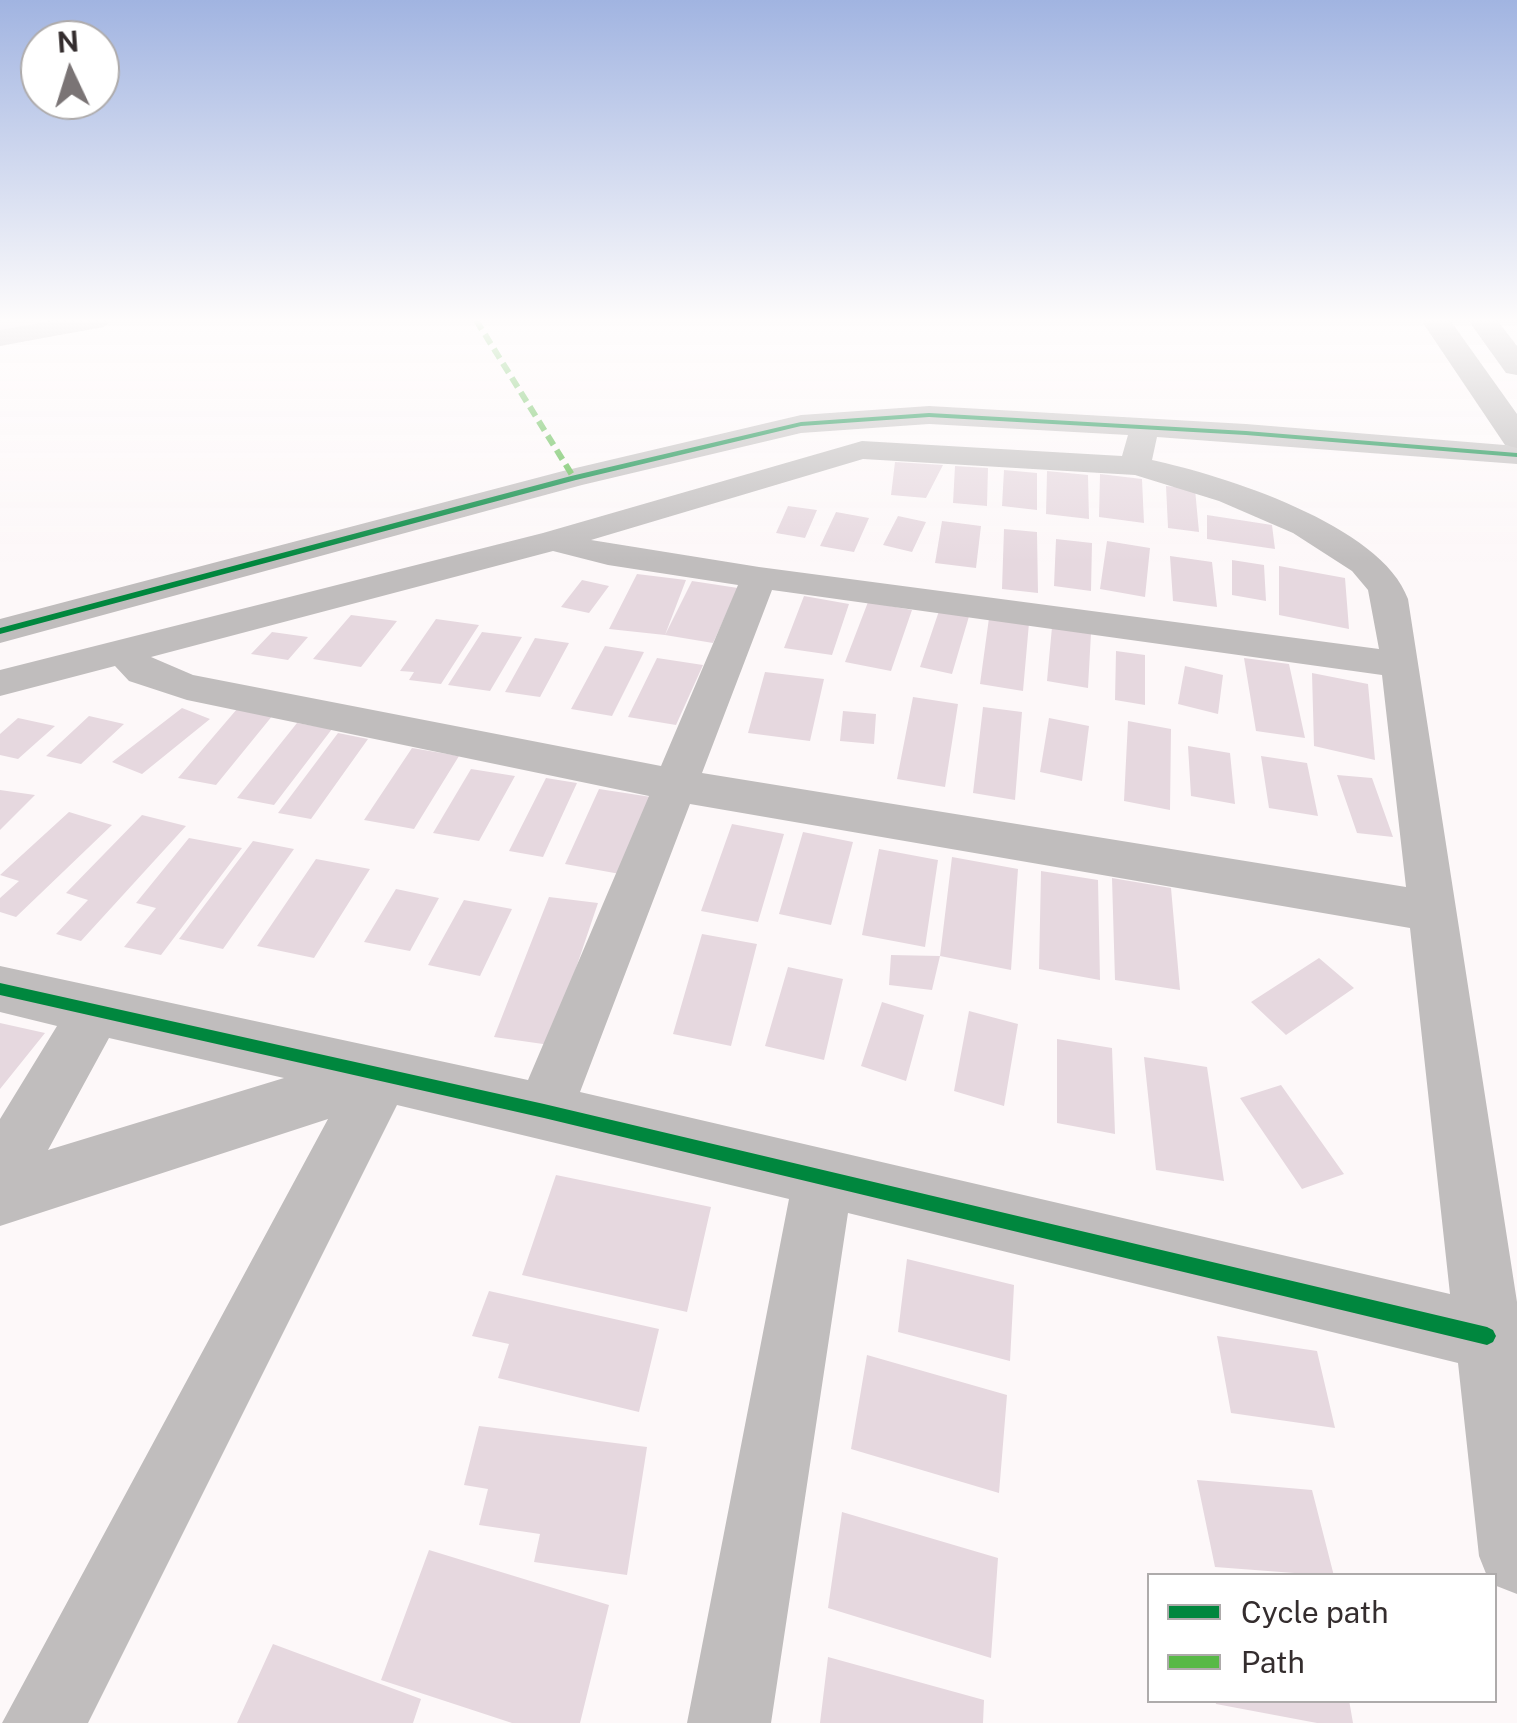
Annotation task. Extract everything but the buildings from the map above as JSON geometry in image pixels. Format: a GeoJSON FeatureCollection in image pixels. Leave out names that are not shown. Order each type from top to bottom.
{"type":"FeatureCollection","features":[{"type":"Feature","properties":{"kind":"main road"},"geometry":{"type":"LineString","coordinates":[[1491,400],[1517,438]]}},
{"type":"Feature","properties":{"kind":"street"},"geometry":{"type":"LineString","coordinates":[[0,631],[766,429],[929,415],[1140,447],[1177,473],[1296,523],[1360,563],[1385,585],[1401,666],[1517,1556]]}},
{"type":"Feature","properties":{"kind":"street"},"geometry":{"type":"LineString","coordinates":[[0,683],[555,540],[862,450],[1140,447],[1517,455]]}},
{"type":"Feature","properties":{"kind":"street"},"geometry":{"type":"LineString","coordinates":[[555,540],[608,554],[759,578],[1401,666]]}},
{"type":"Feature","properties":{"kind":"street"},"geometry":{"type":"LineString","coordinates":[[544,1111],[759,578]]}},
{"type":"Feature","properties":{"kind":"street"},"geometry":{"type":"LineString","coordinates":[[122,650],[143,672],[187,687],[673,784],[1434,912]]}},
{"type":"Feature","properties":{"kind":"street"},"geometry":{"type":"LineString","coordinates":[[0,989],[544,1111],[1487,1336]]}},
{"type":"Feature","properties":{"kind":"street"},"geometry":{"type":"LineString","coordinates":[[0,1176],[96,1010]]}},
{"type":"Feature","properties":{"kind":"street"},"geometry":{"type":"LineString","coordinates":[[0,1196],[382,1074]]}},
{"type":"Feature","properties":{"kind":"street"},"geometry":{"type":"LineString","coordinates":[[44,1723],[382,1074]]}},
{"type":"Feature","properties":{"kind":"street"},"geometry":{"type":"LineString","coordinates":[[729,1723],[822,1180]]}},
{"type":"Feature","properties":{"kind":"marked path"},"geometry":{"type":"LineString","coordinates":[[526,400],[574,478]]}},
{"type":"Feature","properties":{"kind":"cycle path"},"geometry":{"type":"LineString","coordinates":[[0,631],[574,478],[801,424],[929,415],[1246,433],[1517,455]]}},
{"type":"Feature","properties":{"kind":"cycle path"},"geometry":{"type":"LineString","coordinates":[[0,989],[544,1111],[1487,1336]]}}]}
